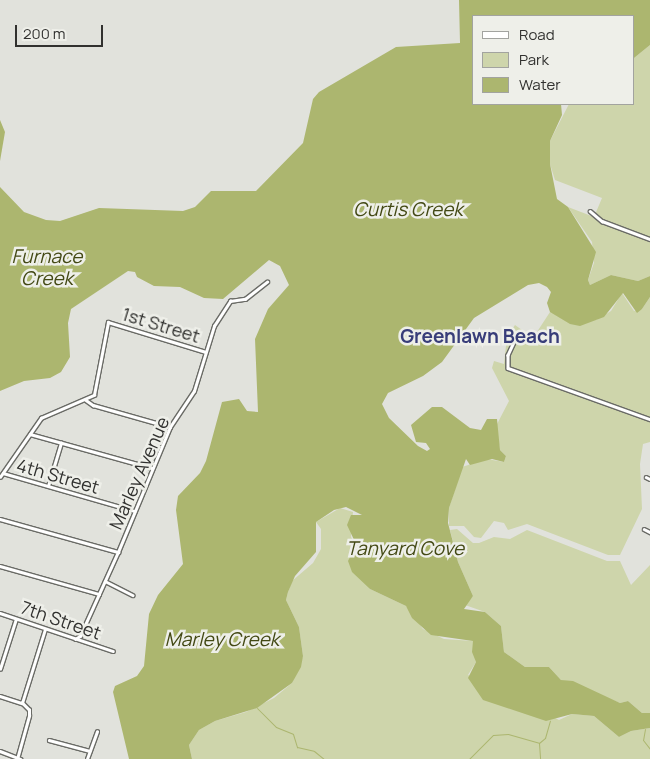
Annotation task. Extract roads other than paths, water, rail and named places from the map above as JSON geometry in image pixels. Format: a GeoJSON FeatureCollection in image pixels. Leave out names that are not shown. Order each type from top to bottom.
{"type":"FeatureCollection","features":[{"type":"Feature","properties":{"kind":"street"},"geometry":{"type":"LineString","coordinates":[[590,211],[602,220],[650,239]]}},
{"type":"Feature","properties":{"kind":"street","name":"Marley Avenue"},"geometry":{"type":"LineString","coordinates":[[75,639],[80,636],[118,552],[170,427],[194,391],[214,326],[230,301],[245,298],[267,282]]}},
{"type":"Feature","properties":{"kind":"street","name":"1st Street"},"geometry":{"type":"LineString","coordinates":[[86,400],[98,390],[110,322],[206,352]]}},
{"type":"Feature","properties":{"kind":"street"},"geometry":{"type":"LineString","coordinates":[[516,338],[508,355],[508,368],[650,419]]}},
{"type":"Feature","properties":{"kind":"street"},"geometry":{"type":"LineString","coordinates":[[0,477],[30,434],[49,413],[86,400],[93,405],[170,427]]}},
{"type":"Feature","properties":{"kind":"street"},"geometry":{"type":"LineString","coordinates":[[30,434],[152,468]]}},
{"type":"Feature","properties":{"kind":"street"},"geometry":{"type":"LineString","coordinates":[[48,486],[61,443]]}},
{"type":"Feature","properties":{"kind":"street","name":"4th Street"},"geometry":{"type":"LineString","coordinates":[[2,473],[135,511]]}},
{"type":"Feature","properties":{"kind":"street"},"geometry":{"type":"LineString","coordinates":[[646,477],[650,479]]}},
{"type":"Feature","properties":{"kind":"street"},"geometry":{"type":"LineString","coordinates":[[0,520],[118,552]]}},
{"type":"Feature","properties":{"kind":"street"},"geometry":{"type":"LineString","coordinates":[[644,529],[650,532]]}},
{"type":"Feature","properties":{"kind":"street"},"geometry":{"type":"LineString","coordinates":[[0,566],[99,594]]}},
{"type":"Feature","properties":{"kind":"street"},"geometry":{"type":"LineString","coordinates":[[105,581],[133,595]]}},
{"type":"Feature","properties":{"kind":"street","name":"7th Street"},"geometry":{"type":"LineString","coordinates":[[0,613],[113,651]]}},
{"type":"Feature","properties":{"kind":"street"},"geometry":{"type":"LineString","coordinates":[[0,669],[16,618]]}},
{"type":"Feature","properties":{"kind":"street"},"geometry":{"type":"LineString","coordinates":[[22,703],[45,629]]}},
{"type":"Feature","properties":{"kind":"street"},"geometry":{"type":"LineString","coordinates":[[0,696],[22,703],[30,713],[17,758]]}},
{"type":"Feature","properties":{"kind":"street"},"geometry":{"type":"LineString","coordinates":[[87,759],[97,732]]}},
{"type":"Feature","properties":{"kind":"street"},"geometry":{"type":"LineString","coordinates":[[49,740],[90,751]]}},
{"type":"Feature","properties":{"kind":"street"},"geometry":{"type":"LineString","coordinates":[[0,751],[21,759]]}},
{"type":"Feature","properties":{"kind":"water"},"geometry":{"type":"Polygon","coordinates":[[[459,0],[650,0],[650,45],[635,57],[635,15],[472,15],[472,105],[561,105],[562,115],[550,141],[550,164],[557,199],[568,207],[596,252],[588,280],[590,285],[611,275],[638,281],[650,276],[650,297],[637,313],[623,293],[604,317],[580,326],[570,324],[550,312],[547,303],[551,292],[547,287],[539,283],[528,285],[474,318],[442,362],[423,376],[388,393],[382,404],[389,418],[418,446],[427,451],[430,449],[426,443],[416,442],[411,425],[432,407],[442,407],[470,428],[481,430],[487,419],[497,419],[500,450],[506,456],[504,462],[492,459],[470,465],[466,459],[449,508],[448,523],[458,562],[473,596],[464,609],[485,612],[501,626],[504,652],[525,667],[549,667],[561,680],[573,681],[620,703],[628,701],[642,713],[650,713],[650,728],[631,731],[619,737],[594,716],[572,714],[546,721],[483,700],[468,678],[476,662],[472,652],[473,641],[431,635],[412,618],[406,606],[370,589],[352,572],[348,561],[356,544],[347,525],[351,515],[362,515],[346,507],[334,510],[316,522],[316,552],[295,576],[288,592],[286,600],[299,627],[303,656],[301,667],[292,683],[257,708],[215,721],[199,730],[189,745],[192,759],[129,759],[113,692],[115,686],[137,676],[144,666],[149,614],[158,595],[183,564],[176,510],[178,496],[200,473],[206,461],[222,402],[239,399],[247,411],[258,412],[255,339],[268,309],[289,285],[280,266],[269,260],[223,299],[204,298],[180,287],[154,286],[137,277],[135,272],[128,271],[71,309],[68,323],[70,357],[61,372],[50,378],[24,381],[0,391],[0,187],[24,212],[46,220],[60,221],[99,208],[183,211],[195,207],[211,191],[256,191],[303,143],[313,99],[319,92],[396,47],[460,43],[459,0]]]}},
{"type":"Feature","properties":{"kind":"water"},"geometry":{"type":"Polygon","coordinates":[[[0,120],[5,132],[0,161],[0,120]]]}},
{"type":"Feature","properties":{"kind":"waterway"},"geometry":{"type":"LineString","coordinates":[[257,708],[276,727],[293,734],[297,747],[314,751],[324,759]]}},
{"type":"Feature","properties":{"kind":"waterway"},"geometry":{"type":"LineString","coordinates":[[469,759],[493,735],[508,734],[539,743],[545,738],[550,721]]}},
{"type":"Feature","properties":{"kind":"waterway"},"geometry":{"type":"LineString","coordinates":[[645,729],[643,740],[650,749]]}},
{"type":"Feature","properties":{"kind":"waterway"},"geometry":{"type":"LineString","coordinates":[[539,743],[540,759]]}},
{"type":"Feature","properties":{"kind":"district","name":"Greenlawn Beach"},"geometry":{"type":"Point","coordinates":[480,337]}},
{"type":"Feature","properties":{"kind":"water label","name":"Curtis Creek"},"geometry":{"type":"Point","coordinates":[408,210]}},
{"type":"Feature","properties":{"kind":"water label","name":"Furnace Creek"},"geometry":{"type":"Point","coordinates":[47,268]}},
{"type":"Feature","properties":{"kind":"water label","name":"Tanyard Cove"},"geometry":{"type":"Point","coordinates":[405,549]}},
{"type":"Feature","properties":{"kind":"water label","name":"Marley Creek"},"geometry":{"type":"Point","coordinates":[222,640]}}]}
